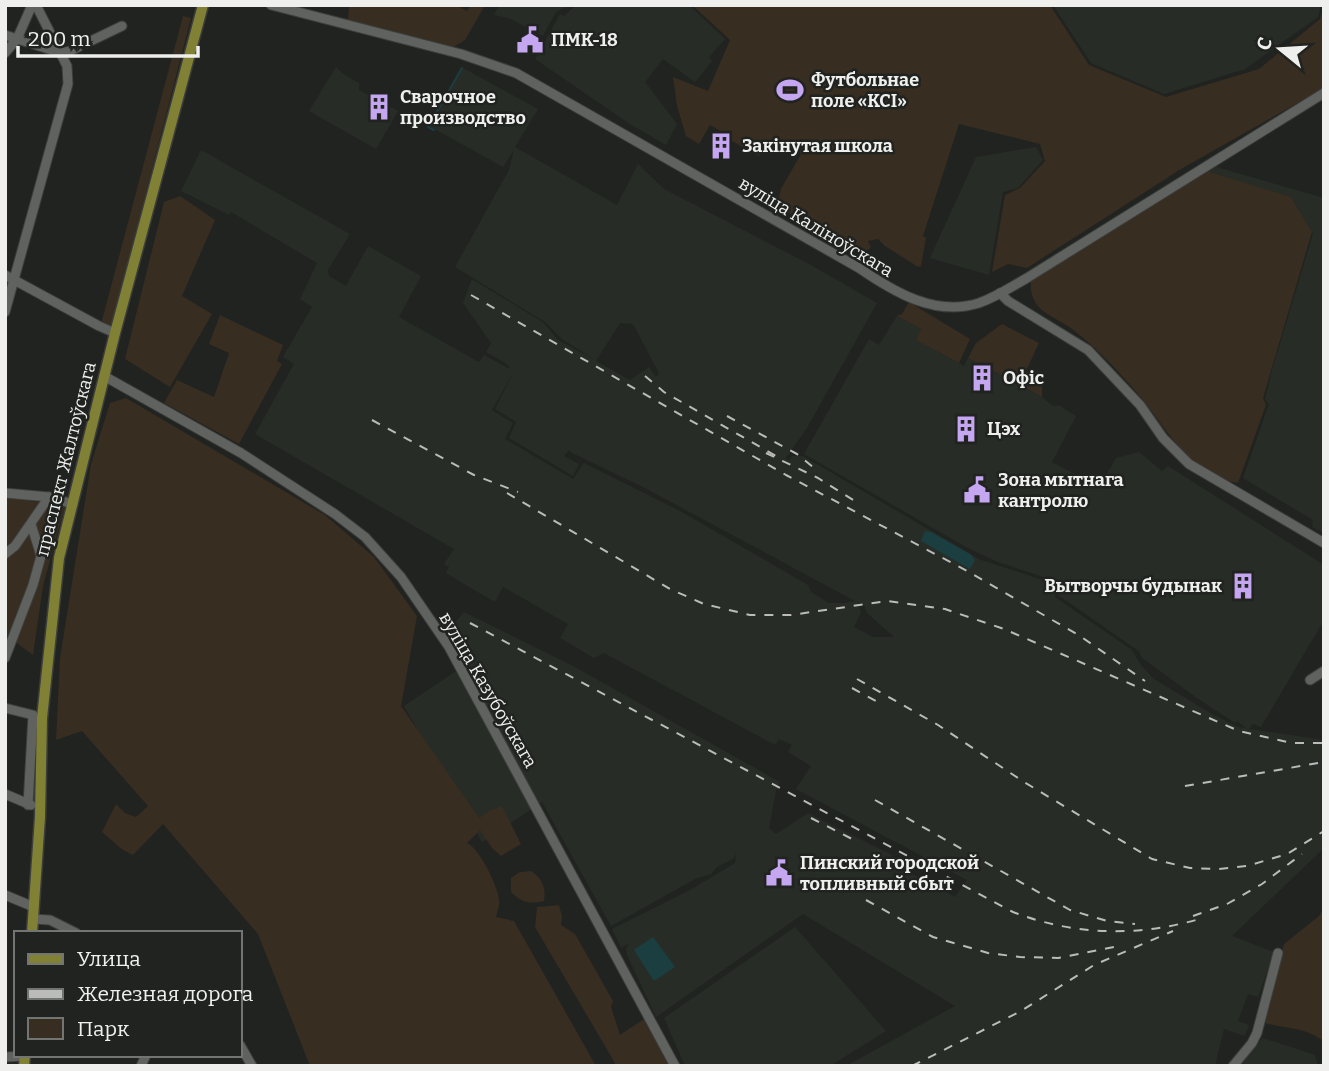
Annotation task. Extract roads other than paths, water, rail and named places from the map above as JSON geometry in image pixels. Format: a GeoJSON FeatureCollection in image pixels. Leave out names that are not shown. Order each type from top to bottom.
{"type":"FeatureCollection","features":[{"type":"Feature","properties":{"kind":"main road","name":"праспект Жалтоўскага"},"geometry":{"type":"LineString","coordinates":[[32,931],[47,663],[59,558],[114,333],[203,5]]}},
{"type":"Feature","properties":{"kind":"street"},"geometry":{"type":"LineString","coordinates":[[5,53],[18,38],[34,5]]}},
{"type":"Feature","properties":{"kind":"street"},"geometry":{"type":"LineString","coordinates":[[5,312],[9,276],[68,84],[67,66],[34,5]]}},
{"type":"Feature","properties":{"kind":"street","name":"вуліца Каліноўскага"},"geometry":{"type":"LineString","coordinates":[[271,5],[461,54],[516,73],[859,268],[893,291],[933,305],[951,307],[980,302],[1000,293],[1324,93]]}},
{"type":"Feature","properties":{"kind":"street"},"geometry":{"type":"LineString","coordinates":[[5,35],[61,53],[121,26]]}},
{"type":"Feature","properties":{"kind":"street"},"geometry":{"type":"LineString","coordinates":[[9,276],[114,333]]}},
{"type":"Feature","properties":{"kind":"street"},"geometry":{"type":"LineString","coordinates":[[1000,293],[1008,301],[1088,351],[1140,405],[1163,438],[1189,464],[1324,543]]}},
{"type":"Feature","properties":{"kind":"street","name":"вуліца Казубоўскага"},"geometry":{"type":"LineString","coordinates":[[104,376],[241,453],[335,514],[365,537],[401,577],[449,647],[676,1066]]}},
{"type":"Feature","properties":{"kind":"street"},"geometry":{"type":"LineString","coordinates":[[5,493],[49,497],[73,504]]}},
{"type":"Feature","properties":{"kind":"street"},"geometry":{"type":"LineString","coordinates":[[5,554],[15,546],[49,497]]}},
{"type":"Feature","properties":{"kind":"street"},"geometry":{"type":"LineString","coordinates":[[5,658],[41,556],[31,524]]}},
{"type":"Feature","properties":{"kind":"street"},"geometry":{"type":"LineString","coordinates":[[1310,680],[1324,671]]}},
{"type":"Feature","properties":{"kind":"street"},"geometry":{"type":"LineString","coordinates":[[5,708],[33,715],[28,805]]}},
{"type":"Feature","properties":{"kind":"street"},"geometry":{"type":"LineString","coordinates":[[5,794],[28,805],[40,807]]}},
{"type":"Feature","properties":{"kind":"street"},"geometry":{"type":"LineString","coordinates":[[5,895],[33,913],[72,931]]}},
{"type":"Feature","properties":{"kind":"street"},"geometry":{"type":"LineString","coordinates":[[1233,1066],[1257,1033],[1278,953]]}},
{"type":"Feature","properties":{"kind":"street"},"geometry":{"type":"LineString","coordinates":[[242,1048],[252,1066]]}},
{"type":"Feature","properties":{"kind":"street"},"geometry":{"type":"LineString","coordinates":[[5,1057],[25,1059]]}},
{"type":"Feature","properties":{"kind":"water"},"geometry":{"type":"Polygon","coordinates":[[[925,531],[970,554],[975,560],[970,569],[921,541],[925,531]]]}},
{"type":"Feature","properties":{"kind":"water"},"geometry":{"type":"Polygon","coordinates":[[[653,937],[675,967],[654,981],[634,950],[653,937]]]}},
{"type":"Feature","properties":{"kind":"waterway"},"geometry":{"type":"LineString","coordinates":[[434,130],[428,127],[462,68]]}},
{"type":"Feature","properties":{"kind":"railway"},"geometry":{"type":"LineString","coordinates":[[471,295],[786,475],[969,572],[1080,636],[1145,681]]}},
{"type":"Feature","properties":{"kind":"railway"},"geometry":{"type":"LineString","coordinates":[[645,376],[664,392],[776,456]]}},
{"type":"Feature","properties":{"kind":"railway"},"geometry":{"type":"LineString","coordinates":[[727,416],[797,454],[819,472]]}},
{"type":"Feature","properties":{"kind":"railway"},"geometry":{"type":"LineString","coordinates":[[372,420],[474,475],[518,492]]}},
{"type":"Feature","properties":{"kind":"railway"},"geometry":{"type":"LineString","coordinates":[[766,453],[818,478],[858,503]]}},
{"type":"Feature","properties":{"kind":"railway"},"geometry":{"type":"LineString","coordinates":[[507,493],[670,589],[704,604],[750,615],[791,615],[887,601],[945,609],[1004,629],[1239,731],[1292,743],[1324,743]]}},
{"type":"Feature","properties":{"kind":"railway"},"geometry":{"type":"LineString","coordinates":[[470,623],[1013,912],[1060,926],[1107,931],[1155,928],[1203,918]]}},
{"type":"Feature","properties":{"kind":"railway"},"geometry":{"type":"LineString","coordinates":[[857,679],[938,725],[1024,782],[1152,859],[1190,868],[1247,866],[1287,854],[1324,831]]}},
{"type":"Feature","properties":{"kind":"railway"},"geometry":{"type":"LineString","coordinates":[[852,688],[883,705]]}},
{"type":"Feature","properties":{"kind":"railway"},"geometry":{"type":"LineString","coordinates":[[1185,786],[1324,762]]}},
{"type":"Feature","properties":{"kind":"railway"},"geometry":{"type":"LineString","coordinates":[[875,800],[1070,910],[1107,921],[1135,924]]}},
{"type":"Feature","properties":{"kind":"railway"},"geometry":{"type":"LineString","coordinates":[[811,818],[854,840]]}},
{"type":"Feature","properties":{"kind":"railway"},"geometry":{"type":"LineString","coordinates":[[1193,916],[1227,904],[1262,884],[1302,854]]}},
{"type":"Feature","properties":{"kind":"railway"},"geometry":{"type":"LineString","coordinates":[[866,900],[933,937],[988,953],[1058,958],[1119,946]]}},
{"type":"Feature","properties":{"kind":"railway"},"geometry":{"type":"LineString","coordinates":[[912,1066],[1021,1011],[1094,965],[1173,931]]}},
{"type":"Feature","properties":{"kind":"place","name":"ПМК-18"},"geometry":{"type":"Point","coordinates":[530,40]}},
{"type":"Feature","properties":{"kind":"place","name":"Футбольнае поле «КСІ»"},"geometry":{"type":"Point","coordinates":[790,90]}},
{"type":"Feature","properties":{"kind":"place","name":"Сварочное производство"},"geometry":{"type":"Point","coordinates":[379,107]}},
{"type":"Feature","properties":{"kind":"place","name":"Закінутая школа"},"geometry":{"type":"Point","coordinates":[721,146]}},
{"type":"Feature","properties":{"kind":"place","name":"Офіс"},"geometry":{"type":"Point","coordinates":[982,378]}},
{"type":"Feature","properties":{"kind":"place","name":"Цэх"},"geometry":{"type":"Point","coordinates":[966,429]}},
{"type":"Feature","properties":{"kind":"place","name":"Зона мытнага кантролю"},"geometry":{"type":"Point","coordinates":[977,490]}},
{"type":"Feature","properties":{"kind":"place","name":"Вытворчы будынак"},"geometry":{"type":"Point","coordinates":[1243,586]}},
{"type":"Feature","properties":{"kind":"place","name":"Пинский городской топливный сбыт"},"geometry":{"type":"Point","coordinates":[779,873]}}]}
